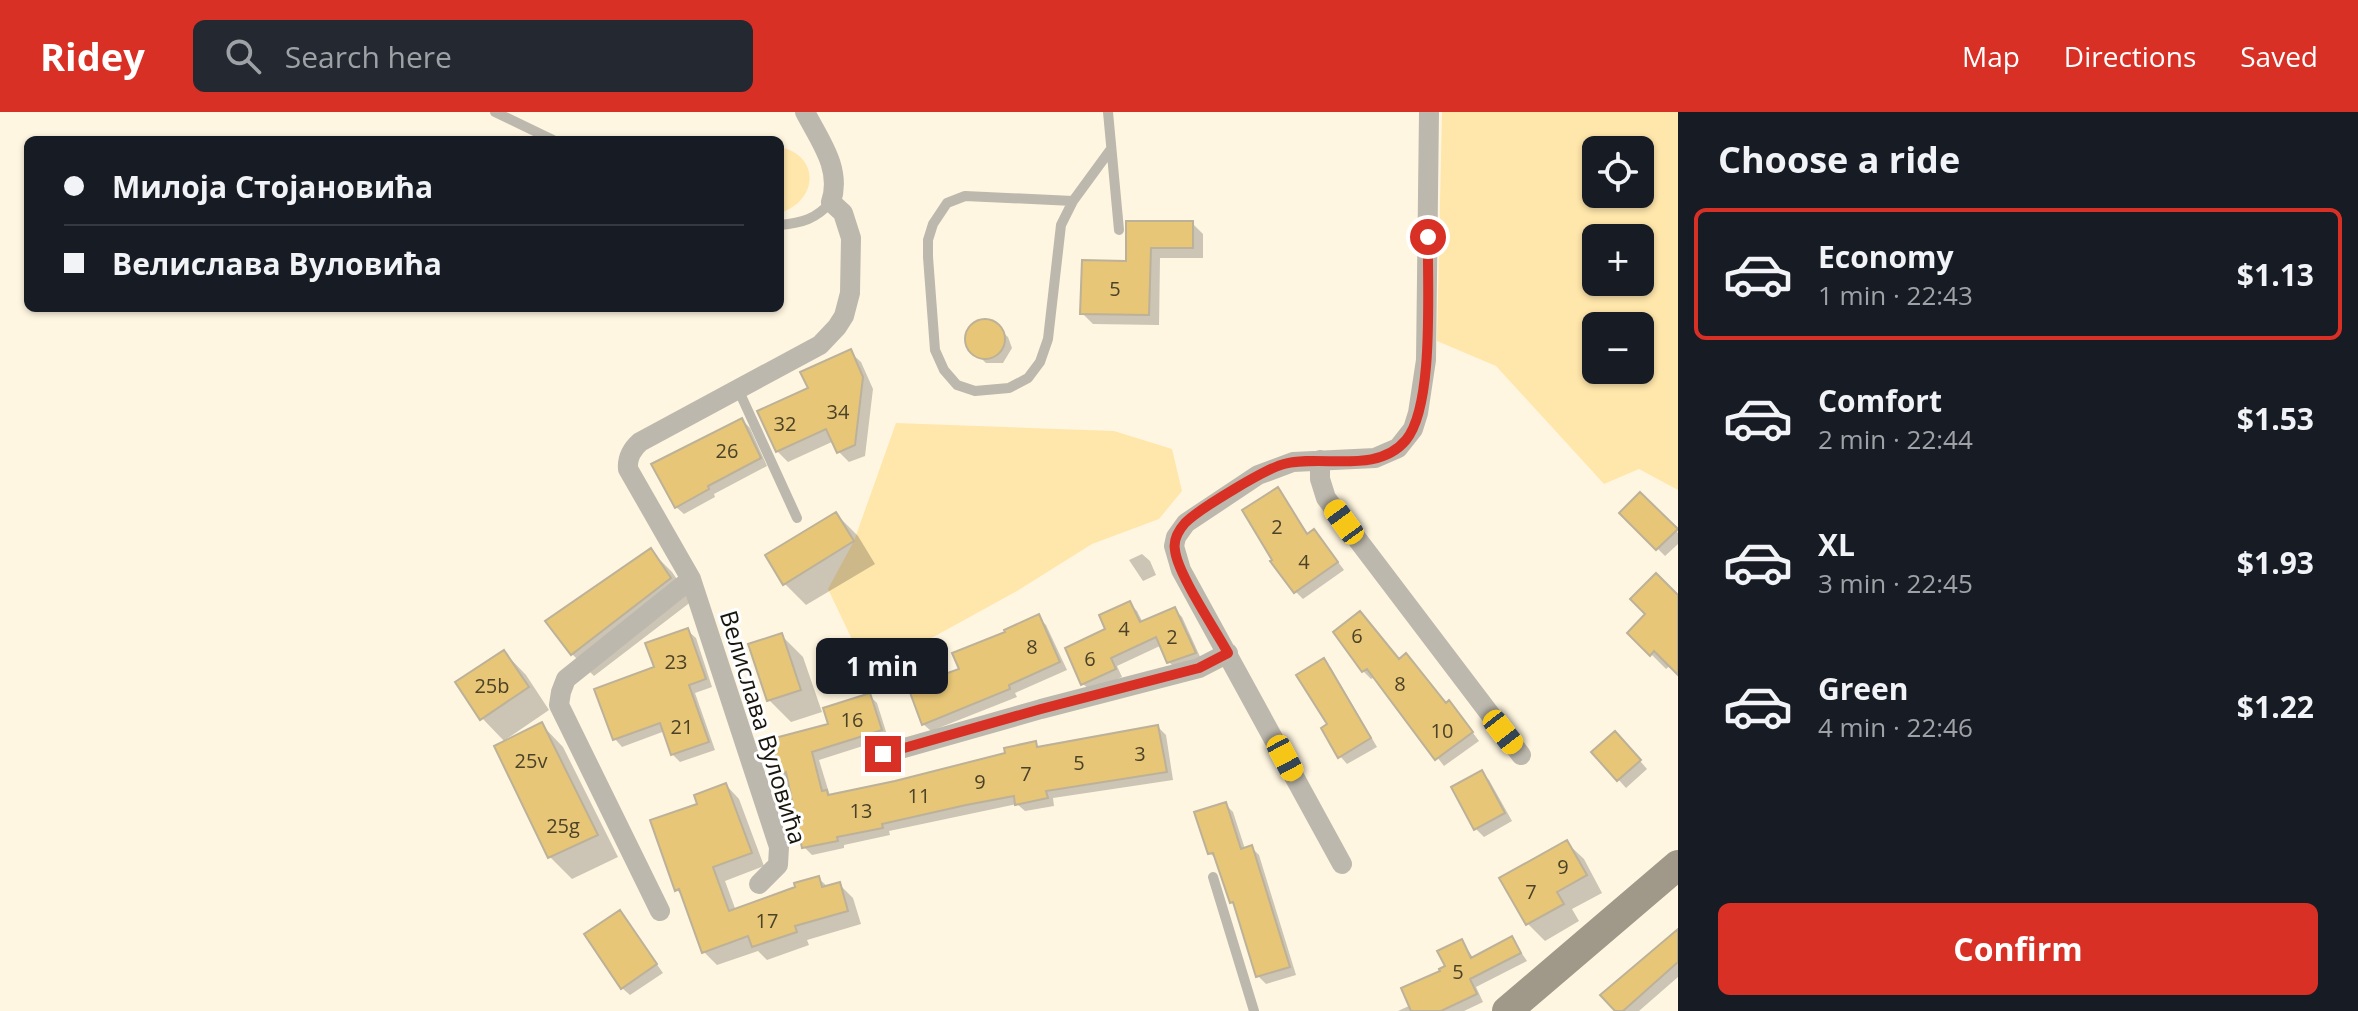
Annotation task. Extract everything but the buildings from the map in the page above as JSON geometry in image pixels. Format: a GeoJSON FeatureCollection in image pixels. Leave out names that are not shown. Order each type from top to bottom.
{"type":"FeatureCollection","features":[{"type":"Feature","properties":{"kind":"main road"},"geometry":{"type":"LineString","coordinates":[[1507,1011],[1678,865]]}},
{"type":"Feature","properties":{"kind":"street","name":"Велислава Вуловића"},"geometry":{"type":"LineString","coordinates":[[759,884],[778,865],[779,847],[691,579],[628,469],[627,461],[640,442],[820,345],[844,316],[850,293],[851,238],[843,213],[831,202],[836,188],[835,173],[805,112]]}},
{"type":"Feature","properties":{"kind":"street"},"geometry":{"type":"LineString","coordinates":[[1342,864],[1178,563],[1174,546],[1186,523],[1258,475],[1283,464],[1355,460],[1387,454],[1408,439],[1418,413],[1426,360],[1429,112]]}},
{"type":"Feature","properties":{"kind":"street"},"geometry":{"type":"LineString","coordinates":[[1320,460],[1320,479],[1326,498],[1521,755]]}},
{"type":"Feature","properties":{"kind":"street"},"geometry":{"type":"LineString","coordinates":[[660,911],[559,705],[566,679],[691,579]]}},
{"type":"Feature","properties":{"kind":"street"},"geometry":{"type":"LineString","coordinates":[[883,754],[1199,668],[1228,653]]}},
{"type":"Feature","properties":{"kind":"lane"},"geometry":{"type":"LineString","coordinates":[[495,112],[545,136]]}},
{"type":"Feature","properties":{"kind":"lane"},"geometry":{"type":"LineString","coordinates":[[1108,112],[1119,230]]}},
{"type":"Feature","properties":{"kind":"lane"},"geometry":{"type":"LineString","coordinates":[[1073,201],[965,196],[947,203],[933,224],[928,240],[928,257],[935,350],[944,370],[957,385],[975,391],[1009,388],[1028,378],[1040,362],[1048,339],[1061,225],[1073,201],[1111,149]]}},
{"type":"Feature","properties":{"kind":"lane"},"geometry":{"type":"LineString","coordinates":[[784,224],[809,221],[822,213],[831,202]]}},
{"type":"Feature","properties":{"kind":"lane"},"geometry":{"type":"LineString","coordinates":[[738,389],[797,518]]}},
{"type":"Feature","properties":{"kind":"lane"},"geometry":{"type":"LineString","coordinates":[[1213,877],[1254,1011]]}},
{"type":"Feature","properties":{"kind":"shaded area"},"geometry":{"type":"Polygon","coordinates":[[[1442,112],[1678,112],[1678,490],[1639,469],[1604,484],[1496,366],[1437,341],[1442,112]]]}},
{"type":"Feature","properties":{"kind":"shaded area"},"geometry":{"type":"Polygon","coordinates":[[[784,149],[803,159],[810,179],[802,199],[784,211],[784,149]]]}},
{"type":"Feature","properties":{"kind":"shaded area"},"geometry":{"type":"Polygon","coordinates":[[[896,423],[1114,431],[1172,449],[1182,491],[1159,519],[1092,544],[1017,591],[868,673],[828,589],[854,541],[896,423]]]}},
{"type":"Feature","properties":{"kind":"route"},"geometry":{"type":"LineString","coordinates":[[883,754],[969,728],[1199,668],[1228,653],[1178,563],[1174,546],[1176,537],[1186,523],[1258,475],[1283,464],[1375,458],[1398,448],[1408,439],[1424,384],[1428,237]]}}]}
